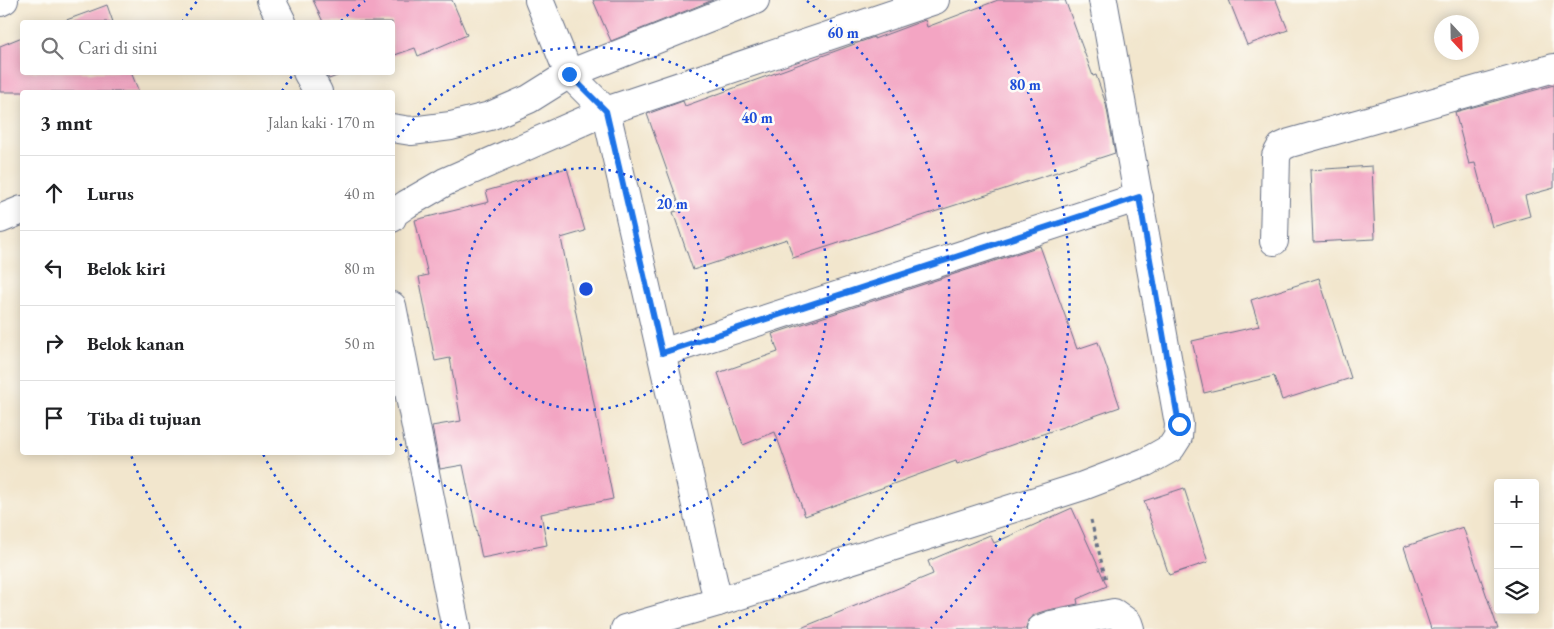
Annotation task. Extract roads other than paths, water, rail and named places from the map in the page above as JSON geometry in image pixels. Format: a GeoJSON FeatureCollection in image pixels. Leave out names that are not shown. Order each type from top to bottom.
{"type":"FeatureCollection","features":[{"type":"Feature","properties":{"kind":"street"},"geometry":{"type":"LineString","coordinates":[[0,2],[4,0]]}},
{"type":"Feature","properties":{"kind":"street"},"geometry":{"type":"LineString","coordinates":[[271,0],[281,20]]}},
{"type":"Feature","properties":{"kind":"street"},"geometry":{"type":"LineString","coordinates":[[539,0],[569,74],[606,111],[718,602]]}},
{"type":"Feature","properties":{"kind":"street"},"geometry":{"type":"LineString","coordinates":[[395,128],[411,131],[451,126],[490,116],[529,99],[569,74],[754,0]]}},
{"type":"Feature","properties":{"kind":"street"},"geometry":{"type":"LineString","coordinates":[[395,212],[445,182],[606,111],[934,0]]}},
{"type":"Feature","properties":{"kind":"street"},"geometry":{"type":"LineString","coordinates":[[625,629],[718,602],[1083,486],[1146,462],[1171,448],[1178,437],[1179,424],[1103,0]]}},
{"type":"Feature","properties":{"kind":"street"},"geometry":{"type":"LineString","coordinates":[[1274,241],[1276,156],[1281,147],[1554,68]]}},
{"type":"Feature","properties":{"kind":"street"},"geometry":{"type":"LineString","coordinates":[[310,75],[317,90]]}},
{"type":"Feature","properties":{"kind":"street"},"geometry":{"type":"LineString","coordinates":[[662,353],[1139,197]]}},
{"type":"Feature","properties":{"kind":"street"},"geometry":{"type":"LineString","coordinates":[[0,219],[20,211]]}},
{"type":"Feature","properties":{"kind":"street"},"geometry":{"type":"LineString","coordinates":[[395,321],[456,629]]}},
{"type":"Feature","properties":{"kind":"street"},"geometry":{"type":"LineString","coordinates":[[1041,629],[1051,625],[1122,621]]}}]}
